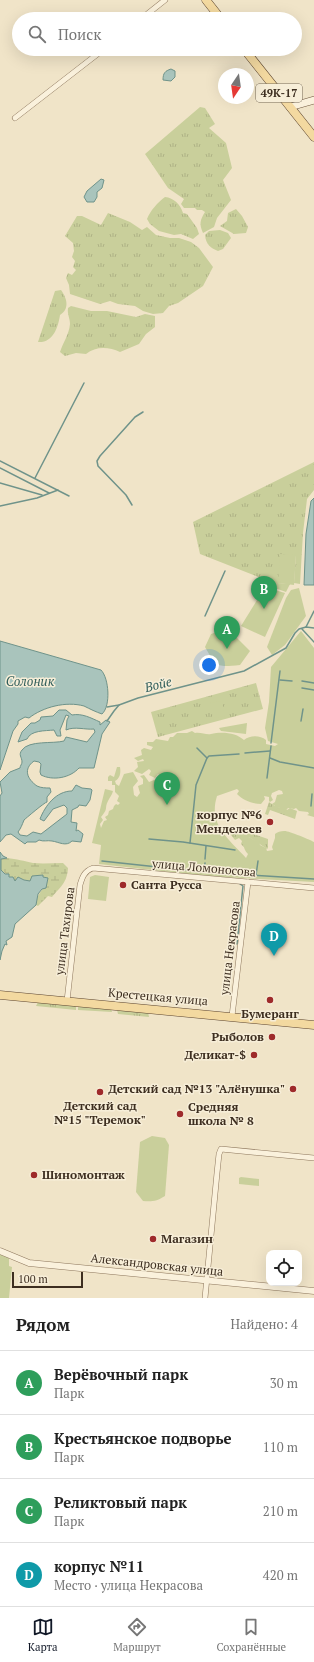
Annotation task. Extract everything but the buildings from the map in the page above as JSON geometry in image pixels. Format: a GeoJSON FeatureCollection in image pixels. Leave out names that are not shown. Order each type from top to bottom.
{"type":"FeatureCollection","features":[{"type":"Feature","properties":{"kind":"main road"},"geometry":{"type":"LineString","coordinates":[[206,0],[215,12]]}},
{"type":"Feature","properties":{"kind":"main road","name":"49К-17"},"geometry":{"type":"LineString","coordinates":[[250,56],[314,137]]}},
{"type":"Feature","properties":{"kind":"main road"},"geometry":{"type":"LineString","coordinates":[[290,107],[314,100]]}},
{"type":"Feature","properties":{"kind":"main road","name":"Крестецкая улица"},"geometry":{"type":"LineString","coordinates":[[0,995],[314,1025]]}},
{"type":"Feature","properties":{"kind":"street"},"geometry":{"type":"LineString","coordinates":[[150,12],[165,0]]}},
{"type":"Feature","properties":{"kind":"street"},"geometry":{"type":"LineString","coordinates":[[15,118],[95,56]]}},
{"type":"Feature","properties":{"kind":"street","name":"улица Ломоносова"},"geometry":{"type":"LineString","coordinates":[[93,868],[314,888]]}},
{"type":"Feature","properties":{"kind":"street","name":"улица Тахирова"},"geometry":{"type":"LineString","coordinates":[[67,1001],[80,886],[82,877],[93,868]]}},
{"type":"Feature","properties":{"kind":"street","name":"улица Некрасова"},"geometry":{"type":"LineString","coordinates":[[232,1016],[248,882]]}},
{"type":"Feature","properties":{"kind":"street"},"geometry":{"type":"LineString","coordinates":[[205,1298],[219,1154],[221,1149],[314,1158]]}},
{"type":"Feature","properties":{"kind":"street","name":"Александровская улица"},"geometry":{"type":"LineString","coordinates":[[0,1251],[29,1263],[314,1291]]}},
{"type":"Feature","properties":{"kind":"green space"},"geometry":{"type":"Polygon","coordinates":[[[200,107],[205,108],[215,124],[209,128],[226,143],[232,168],[223,180],[231,200],[217,218],[214,227],[203,233],[201,222],[205,212],[195,208],[184,208],[181,204],[184,199],[168,188],[145,154],[200,107]]]}},
{"type":"Feature","properties":{"kind":"green space"},"geometry":{"type":"Polygon","coordinates":[[[165,197],[176,202],[183,213],[187,214],[197,228],[199,234],[193,239],[181,234],[174,235],[159,231],[150,224],[147,219],[148,216],[154,207],[165,197]]]}},
{"type":"Feature","properties":{"kind":"green space"},"geometry":{"type":"Polygon","coordinates":[[[236,209],[248,227],[246,233],[234,234],[220,226],[227,221],[228,213],[236,209]]]}},
{"type":"Feature","properties":{"kind":"green space"},"geometry":{"type":"Polygon","coordinates":[[[108,213],[130,222],[142,230],[147,227],[156,235],[179,238],[191,242],[199,248],[213,267],[203,286],[178,303],[169,306],[163,313],[153,314],[143,311],[135,306],[118,304],[110,301],[100,304],[70,294],[69,285],[66,278],[68,273],[72,275],[76,270],[73,267],[75,261],[72,257],[74,251],[73,243],[65,236],[77,216],[82,216],[101,225],[108,213]]]}},
{"type":"Feature","properties":{"kind":"green space"},"geometry":{"type":"Polygon","coordinates":[[[220,230],[228,233],[231,238],[223,249],[218,251],[209,245],[206,241],[205,235],[209,231],[220,230]]]}},
{"type":"Feature","properties":{"kind":"green space"},"geometry":{"type":"Polygon","coordinates":[[[61,290],[66,300],[65,310],[60,315],[54,334],[43,342],[38,342],[55,291],[61,290]]]}},
{"type":"Feature","properties":{"kind":"green space"},"geometry":{"type":"Polygon","coordinates":[[[71,306],[91,311],[107,311],[136,317],[145,314],[155,316],[155,327],[146,334],[139,344],[120,352],[103,348],[90,351],[86,354],[76,353],[65,356],[60,352],[69,328],[70,322],[68,308],[71,306]]]}},
{"type":"Feature","properties":{"kind":"green space"},"geometry":{"type":"Polygon","coordinates":[[[314,462],[314,490],[307,499],[300,584],[294,583],[296,555],[278,583],[290,584],[286,592],[272,587],[274,583],[200,554],[193,522],[314,462]]]}},
{"type":"Feature","properties":{"kind":"green space"},"geometry":{"type":"Polygon","coordinates":[[[280,554],[296,555],[294,585],[278,583],[280,554]]]}},
{"type":"Feature","properties":{"kind":"green space"},"geometry":{"type":"Polygon","coordinates":[[[265,587],[285,593],[265,637],[241,626],[265,587]]]}},
{"type":"Feature","properties":{"kind":"green space"},"geometry":{"type":"Polygon","coordinates":[[[299,588],[306,616],[285,645],[272,655],[267,647],[286,598],[291,590],[299,588]]]}},
{"type":"Feature","properties":{"kind":"green space"},"geometry":{"type":"Polygon","coordinates":[[[223,630],[234,635],[250,651],[240,665],[218,665],[212,659],[205,647],[211,634],[223,630]]]}},
{"type":"Feature","properties":{"kind":"green space"},"geometry":{"type":"Polygon","coordinates":[[[301,631],[314,648],[314,817],[307,815],[309,814],[308,812],[299,811],[296,808],[288,808],[284,813],[280,811],[279,807],[276,811],[273,808],[275,806],[272,804],[275,802],[277,795],[283,794],[282,791],[279,790],[272,793],[271,796],[273,800],[270,802],[269,797],[264,796],[265,799],[261,804],[258,804],[242,798],[237,794],[239,791],[237,789],[217,796],[215,815],[221,830],[246,858],[248,854],[244,843],[245,839],[249,837],[259,841],[260,845],[266,848],[267,851],[273,850],[272,847],[275,834],[280,831],[290,832],[314,842],[314,882],[206,876],[99,864],[101,845],[92,843],[105,789],[113,791],[106,810],[101,817],[103,820],[100,824],[101,828],[104,821],[107,820],[105,817],[108,815],[109,811],[113,809],[116,804],[118,805],[120,803],[117,801],[119,796],[115,792],[115,785],[112,785],[112,781],[108,781],[108,777],[110,775],[114,777],[117,767],[120,767],[120,775],[115,781],[119,786],[124,774],[133,772],[138,781],[133,787],[134,795],[137,797],[140,793],[138,786],[143,784],[143,779],[140,776],[144,775],[149,782],[161,779],[161,776],[158,774],[155,778],[149,775],[151,771],[149,769],[142,774],[134,771],[138,767],[137,762],[144,761],[143,759],[138,761],[134,758],[142,755],[141,750],[144,748],[151,750],[153,747],[147,745],[147,742],[153,742],[156,739],[168,741],[170,737],[173,737],[177,733],[187,733],[192,731],[195,733],[207,734],[229,733],[244,740],[252,736],[258,736],[266,740],[266,744],[275,746],[278,744],[268,741],[265,728],[269,702],[271,667],[301,631]]]}},
{"type":"Feature","properties":{"kind":"green space"},"geometry":{"type":"Polygon","coordinates":[[[256,683],[263,709],[158,737],[151,712],[256,683]]]}},
{"type":"Feature","properties":{"kind":"green space"},"geometry":{"type":"Polygon","coordinates":[[[222,701],[225,716],[213,718],[210,703],[222,701]]]}},
{"type":"Feature","properties":{"kind":"green space"},"geometry":{"type":"Polygon","coordinates":[[[247,723],[246,734],[221,731],[219,728],[247,723]]]}},
{"type":"Feature","properties":{"kind":"green space"},"geometry":{"type":"Polygon","coordinates":[[[269,802],[275,806],[287,810],[290,808],[297,811],[295,819],[270,810],[268,815],[265,814],[269,802]]]}},
{"type":"Feature","properties":{"kind":"green space"},"geometry":{"type":"Polygon","coordinates":[[[232,831],[247,835],[247,832],[268,839],[268,848],[267,849],[249,837],[244,847],[239,838],[235,840],[231,835],[232,831]]]}},
{"type":"Feature","properties":{"kind":"green space"},"geometry":{"type":"Polygon","coordinates":[[[7,858],[33,863],[63,863],[68,868],[66,877],[63,884],[52,897],[48,896],[38,906],[36,905],[38,896],[48,880],[28,881],[21,879],[15,881],[1,870],[1,859],[7,858]]]}},
{"type":"Feature","properties":{"kind":"green space"},"geometry":{"type":"Polygon","coordinates":[[[95,875],[109,877],[106,901],[88,899],[90,877],[95,875]]]}},
{"type":"Feature","properties":{"kind":"green space"},"geometry":{"type":"Polygon","coordinates":[[[38,1002],[76,1006],[76,1010],[36,1006],[38,1002]]]}},
{"type":"Feature","properties":{"kind":"green space"},"geometry":{"type":"Polygon","coordinates":[[[78,1006],[111,1009],[112,1012],[78,1010],[78,1006]]]}},
{"type":"Feature","properties":{"kind":"green space"},"geometry":{"type":"Polygon","coordinates":[[[117,1010],[148,1012],[149,1017],[118,1014],[117,1010]]]}},
{"type":"Feature","properties":{"kind":"green space"},"geometry":{"type":"Polygon","coordinates":[[[152,1136],[165,1138],[169,1145],[165,1196],[154,1201],[143,1201],[136,1192],[140,1142],[152,1136]]]}},
{"type":"Feature","properties":{"kind":"green space"},"geometry":{"type":"Polygon","coordinates":[[[239,1178],[259,1179],[259,1186],[239,1184],[239,1178]]]}},
{"type":"Feature","properties":{"kind":"green space"},"geometry":{"type":"Polygon","coordinates":[[[0,1253],[9,1256],[9,1266],[12,1267],[9,1298],[0,1298],[0,1253]]]}},
{"type":"Feature","properties":{"kind":"water"},"geometry":{"type":"Polygon","coordinates":[[[171,69],[175,71],[175,77],[171,81],[163,80],[165,73],[171,69]]]}},
{"type":"Feature","properties":{"kind":"water"},"geometry":{"type":"Polygon","coordinates":[[[101,179],[104,180],[102,188],[97,192],[97,197],[94,202],[87,202],[84,197],[87,191],[101,179]]]}},
{"type":"Feature","properties":{"kind":"water"},"geometry":{"type":"Polygon","coordinates":[[[314,498],[314,585],[304,585],[306,534],[311,501],[314,498]]]}},
{"type":"Feature","properties":{"kind":"water","name":"Солоник"},"geometry":{"type":"Polygon","coordinates":[[[0,641],[101,670],[106,679],[108,699],[105,710],[102,714],[84,706],[70,704],[48,708],[29,718],[25,717],[18,721],[18,724],[13,731],[0,770],[0,641]]]}},
{"type":"Feature","properties":{"kind":"water"},"geometry":{"type":"Polygon","coordinates":[[[59,710],[66,710],[72,715],[83,715],[100,722],[100,725],[106,720],[110,722],[102,734],[94,768],[79,768],[71,774],[61,778],[51,778],[41,775],[41,764],[39,762],[34,761],[28,767],[27,771],[31,780],[39,787],[50,788],[51,792],[47,797],[47,802],[24,820],[18,832],[20,835],[27,836],[33,832],[41,834],[67,814],[67,808],[64,805],[53,809],[44,821],[40,819],[48,804],[56,796],[72,791],[76,785],[92,790],[90,800],[86,806],[79,805],[72,810],[71,822],[77,823],[76,831],[78,830],[83,834],[81,842],[72,841],[65,844],[39,840],[36,842],[27,842],[25,844],[11,834],[6,835],[0,842],[0,796],[2,793],[0,782],[10,772],[20,768],[22,762],[20,755],[22,750],[30,745],[64,741],[66,737],[87,742],[95,732],[94,729],[73,728],[66,730],[69,716],[66,715],[60,730],[61,736],[57,736],[54,730],[35,732],[27,739],[18,742],[22,732],[31,723],[35,723],[40,720],[41,717],[53,716],[59,710]]]}},
{"type":"Feature","properties":{"kind":"water"},"geometry":{"type":"Polygon","coordinates":[[[0,852],[7,858],[1,859],[1,870],[5,874],[9,874],[9,877],[13,877],[15,881],[18,877],[30,881],[32,876],[43,875],[43,877],[48,878],[46,888],[42,889],[38,894],[36,905],[15,924],[12,937],[6,941],[7,945],[5,944],[0,960],[0,852]]]}},
{"type":"Feature","properties":{"kind":"waterway"},"geometry":{"type":"LineString","coordinates":[[35,478],[84,383]]}},
{"type":"Feature","properties":{"kind":"waterway"},"geometry":{"type":"LineString","coordinates":[[132,505],[126,495],[98,466],[97,461],[135,417],[143,412]]}},
{"type":"Feature","properties":{"kind":"waterway"},"geometry":{"type":"LineString","coordinates":[[0,461],[69,496]]}},
{"type":"Feature","properties":{"kind":"waterway"},"geometry":{"type":"LineString","coordinates":[[0,468],[49,493]]}},
{"type":"Feature","properties":{"kind":"waterway"},"geometry":{"type":"LineString","coordinates":[[0,483],[42,495]]}},
{"type":"Feature","properties":{"kind":"waterway"},"geometry":{"type":"LineString","coordinates":[[0,506],[37,498],[58,490]]}},
{"type":"Feature","properties":{"kind":"waterway"},"geometry":{"type":"LineString","coordinates":[[205,616],[225,571]]}},
{"type":"Feature","properties":{"kind":"waterway"},"geometry":{"type":"LineString","coordinates":[[306,627],[314,611]]}},
{"type":"Feature","properties":{"kind":"waterway","name":"Войе"},"geometry":{"type":"LineString","coordinates":[[107,707],[244,671],[286,648],[299,629],[306,627],[314,628]]}},
{"type":"Feature","properties":{"kind":"waterway"},"geometry":{"type":"LineString","coordinates":[[302,629],[314,642]]}},
{"type":"Feature","properties":{"kind":"waterway"},"geometry":{"type":"LineString","coordinates":[[271,743],[280,671]]}},
{"type":"Feature","properties":{"kind":"waterway"},"geometry":{"type":"LineString","coordinates":[[280,680],[292,681]]}},
{"type":"Feature","properties":{"kind":"waterway"},"geometry":{"type":"LineString","coordinates":[[302,681],[314,683]]}},
{"type":"Feature","properties":{"kind":"waterway"},"geometry":{"type":"LineString","coordinates":[[302,688],[314,690]]}},
{"type":"Feature","properties":{"kind":"waterway"},"geometry":{"type":"LineString","coordinates":[[107,721],[119,705]]}},
{"type":"Feature","properties":{"kind":"waterway"},"geometry":{"type":"LineString","coordinates":[[301,721],[303,709]]}},
{"type":"Feature","properties":{"kind":"waterway"},"geometry":{"type":"LineString","coordinates":[[267,778],[271,746]]}},
{"type":"Feature","properties":{"kind":"waterway"},"geometry":{"type":"LineString","coordinates":[[197,748],[207,758]]}},
{"type":"Feature","properties":{"kind":"waterway"},"geometry":{"type":"LineString","coordinates":[[245,753],[270,751]]}},
{"type":"Feature","properties":{"kind":"waterway"},"geometry":{"type":"LineString","coordinates":[[190,843],[196,785],[207,758],[209,756],[239,754]]}},
{"type":"Feature","properties":{"kind":"waterway"},"geometry":{"type":"LineString","coordinates":[[270,758],[280,762],[314,768]]}},
{"type":"Feature","properties":{"kind":"waterway"},"geometry":{"type":"LineString","coordinates":[[311,806],[312,794]]}},
{"type":"Feature","properties":{"kind":"waterway"},"geometry":{"type":"LineString","coordinates":[[149,839],[183,842],[235,850]]}},
{"type":"Feature","properties":{"kind":"waterway"},"geometry":{"type":"LineString","coordinates":[[205,859],[206,846]]}},
{"type":"Feature","properties":{"kind":"waterway"},"geometry":{"type":"LineString","coordinates":[[102,861],[204,872],[314,879]]}},
{"type":"Feature","properties":{"kind":"waterway"},"geometry":{"type":"LineString","coordinates":[[256,875],[258,861]]}},
{"type":"Feature","properties":{"kind":"waterway"},"geometry":{"type":"LineString","coordinates":[[204,872],[205,863]]}},
{"type":"Feature","properties":{"kind":"waterway"},"geometry":{"type":"LineString","coordinates":[[237,944],[243,886],[240,884]]}},
{"type":"Feature","properties":{"kind":"place","name":"Крестьянское подворье"},"geometry":{"type":"Point","coordinates":[264,609]}},
{"type":"Feature","properties":{"kind":"place","name":"Верёвочный парк"},"geometry":{"type":"Point","coordinates":[227,649]}},
{"type":"Feature","properties":{"kind":"place","name":"Реликтовый парк"},"geometry":{"type":"Point","coordinates":[167,805]}},
{"type":"Feature","properties":{"kind":"place","name":"корпус №6 Менделеев"},"geometry":{"type":"Point","coordinates":[270,822]}},
{"type":"Feature","properties":{"kind":"place","name":"Санта Русса"},"geometry":{"type":"Point","coordinates":[123,885]}},
{"type":"Feature","properties":{"kind":"place","name":"корпус №11"},"geometry":{"type":"Point","coordinates":[274,956]}},
{"type":"Feature","properties":{"kind":"place","name":"Бумеранг"},"geometry":{"type":"Point","coordinates":[270,1000]}},
{"type":"Feature","properties":{"kind":"place","name":"Рыболов"},"geometry":{"type":"Point","coordinates":[272,1037]}},
{"type":"Feature","properties":{"kind":"place","name":"Деликат-$"},"geometry":{"type":"Point","coordinates":[254,1055]}},
{"type":"Feature","properties":{"kind":"place","name":"Детский сад №13 \"Алёнушка\""},"geometry":{"type":"Point","coordinates":[293,1089]}},
{"type":"Feature","properties":{"kind":"place","name":"Детский сад №15 \"Теремок\""},"geometry":{"type":"Point","coordinates":[100,1092]}},
{"type":"Feature","properties":{"kind":"place","name":"Средняя школа № 8"},"geometry":{"type":"Point","coordinates":[180,1114]}},
{"type":"Feature","properties":{"kind":"place","name":"Шиномонтаж"},"geometry":{"type":"Point","coordinates":[34,1175]}},
{"type":"Feature","properties":{"kind":"place","name":"Магазин"},"geometry":{"type":"Point","coordinates":[153,1239]}}]}
